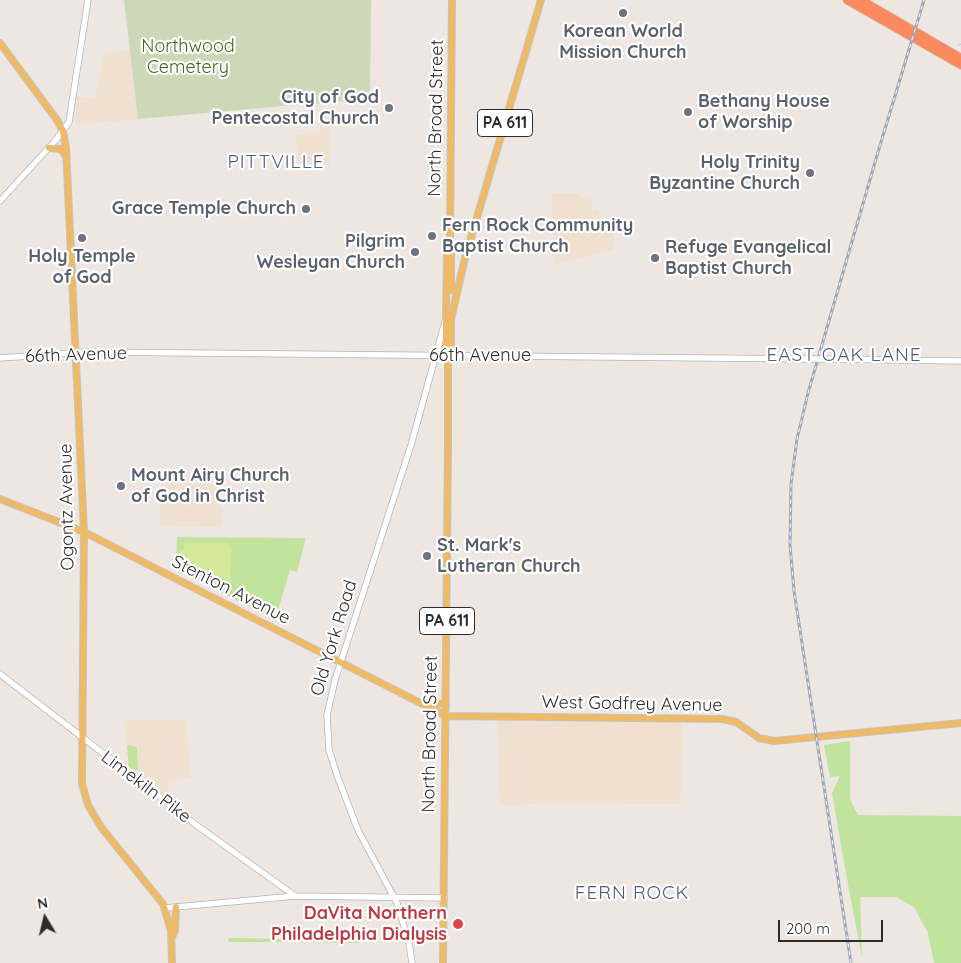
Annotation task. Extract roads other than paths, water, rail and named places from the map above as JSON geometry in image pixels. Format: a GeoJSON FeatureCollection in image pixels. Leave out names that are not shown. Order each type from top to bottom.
{"type":"FeatureCollection","features":[{"type":"Feature","properties":{"kind":"highway"},"geometry":{"type":"LineString","coordinates":[[847,0],[961,65]]}},
{"type":"Feature","properties":{"kind":"highway"},"geometry":{"type":"LineString","coordinates":[[861,0],[961,58]]}},
{"type":"Feature","properties":{"kind":"main road","name":"North Broad Street"},"geometry":{"type":"LineString","coordinates":[[449,318],[452,255],[450,236],[452,0]]}},
{"type":"Feature","properties":{"kind":"main road","name":"Old York Road"},"geometry":{"type":"LineString","coordinates":[[449,318],[541,0]]}},
{"type":"Feature","properties":{"kind":"main road","name":"Ogontz Avenue"},"geometry":{"type":"LineString","coordinates":[[0,44],[48,107],[63,131],[67,158],[84,532],[82,737],[82,784],[84,795],[101,827],[160,898],[165,908],[172,936],[172,963]]}},
{"type":"Feature","properties":{"kind":"main road"},"geometry":{"type":"LineString","coordinates":[[49,148],[61,149],[67,158]]}},
{"type":"Feature","properties":{"kind":"main road","name":"North Broad Street"},"geometry":{"type":"LineString","coordinates":[[443,963],[448,356],[451,350],[447,295],[447,254],[450,236]]}},
{"type":"Feature","properties":{"kind":"main road"},"geometry":{"type":"LineString","coordinates":[[452,255],[457,259],[465,258]]}},
{"type":"Feature","properties":{"kind":"main road","name":"Old York Road"},"geometry":{"type":"LineString","coordinates":[[447,295],[465,258]]}},
{"type":"Feature","properties":{"kind":"main road","name":"Stenton Avenue"},"geometry":{"type":"LineString","coordinates":[[0,498],[84,532],[415,702],[446,716]]}},
{"type":"Feature","properties":{"kind":"main road"},"geometry":{"type":"LineString","coordinates":[[415,702],[446,704]]}},
{"type":"Feature","properties":{"kind":"main road","name":"West Godfrey Avenue"},"geometry":{"type":"LineString","coordinates":[[446,716],[722,719],[736,722],[759,738],[774,741],[961,723]]}},
{"type":"Feature","properties":{"kind":"main road"},"geometry":{"type":"LineString","coordinates":[[172,936],[175,931],[176,907]]}},
{"type":"Feature","properties":{"kind":"street"},"geometry":{"type":"LineString","coordinates":[[0,201],[49,148],[69,122],[88,0]]}},
{"type":"Feature","properties":{"kind":"street","name":"Old York Road"},"geometry":{"type":"LineString","coordinates":[[412,963],[409,943],[397,903],[354,820],[329,750],[328,707],[340,663],[411,445],[435,355],[449,318]]}},
{"type":"Feature","properties":{"kind":"street","name":"66th Avenue"},"geometry":{"type":"LineString","coordinates":[[0,358],[76,352],[961,361]]}},
{"type":"Feature","properties":{"kind":"street","name":"Limekiln Pike"},"geometry":{"type":"LineString","coordinates":[[0,674],[199,826],[295,896]]}},
{"type":"Feature","properties":{"kind":"street"},"geometry":{"type":"LineString","coordinates":[[165,908],[295,896],[444,898]]}},
{"type":"Feature","properties":{"kind":"railway"},"geometry":{"type":"LineString","coordinates":[[851,963],[794,591],[790,545],[791,484],[797,439],[808,393],[924,0]]}},
{"type":"Feature","properties":{"kind":"place","name":"Korean World Mission Church"},"geometry":{"type":"Point","coordinates":[623,13]}},
{"type":"Feature","properties":{"kind":"place","name":"City of God Pentecostal Church"},"geometry":{"type":"Point","coordinates":[389,108]}},
{"type":"Feature","properties":{"kind":"place","name":"Bethany House of Worship"},"geometry":{"type":"Point","coordinates":[688,112]}},
{"type":"Feature","properties":{"kind":"place","name":"Holy Trinity Byzantine Church"},"geometry":{"type":"Point","coordinates":[810,173]}},
{"type":"Feature","properties":{"kind":"place","name":"Grace Temple Church"},"geometry":{"type":"Point","coordinates":[306,209]}},
{"type":"Feature","properties":{"kind":"place","name":"Fern Rock Community Baptist Church"},"geometry":{"type":"Point","coordinates":[432,236]}},
{"type":"Feature","properties":{"kind":"place","name":"Holy Temple of God"},"geometry":{"type":"Point","coordinates":[82,238]}},
{"type":"Feature","properties":{"kind":"place","name":"Pilgrim Wesleyan Church"},"geometry":{"type":"Point","coordinates":[415,252]}},
{"type":"Feature","properties":{"kind":"place","name":"Refuge Evangelical Baptist Church"},"geometry":{"type":"Point","coordinates":[655,258]}},
{"type":"Feature","properties":{"kind":"place","name":"Mount Airy Church of God in Christ"},"geometry":{"type":"Point","coordinates":[121,486]}},
{"type":"Feature","properties":{"kind":"place","name":"St. Mark's Lutheran Church"},"geometry":{"type":"Point","coordinates":[427,556]}},
{"type":"Feature","properties":{"kind":"place","name":"DaVita Northern Philadelphia Dialysis"},"geometry":{"type":"Point","coordinates":[458,924]}},
{"type":"Feature","properties":{"kind":"district","name":"PITTVILLE"},"geometry":{"type":"Point","coordinates":[276,162]}},
{"type":"Feature","properties":{"kind":"district","name":"EAST OAK LANE"},"geometry":{"type":"Point","coordinates":[844,355]}},
{"type":"Feature","properties":{"kind":"district","name":"FERN ROCK"},"geometry":{"type":"Point","coordinates":[632,893]}},
{"type":"Feature","properties":{"kind":"park label","name":"Northwood Cemetery"},"geometry":{"type":"Point","coordinates":[188,57]}}]}
